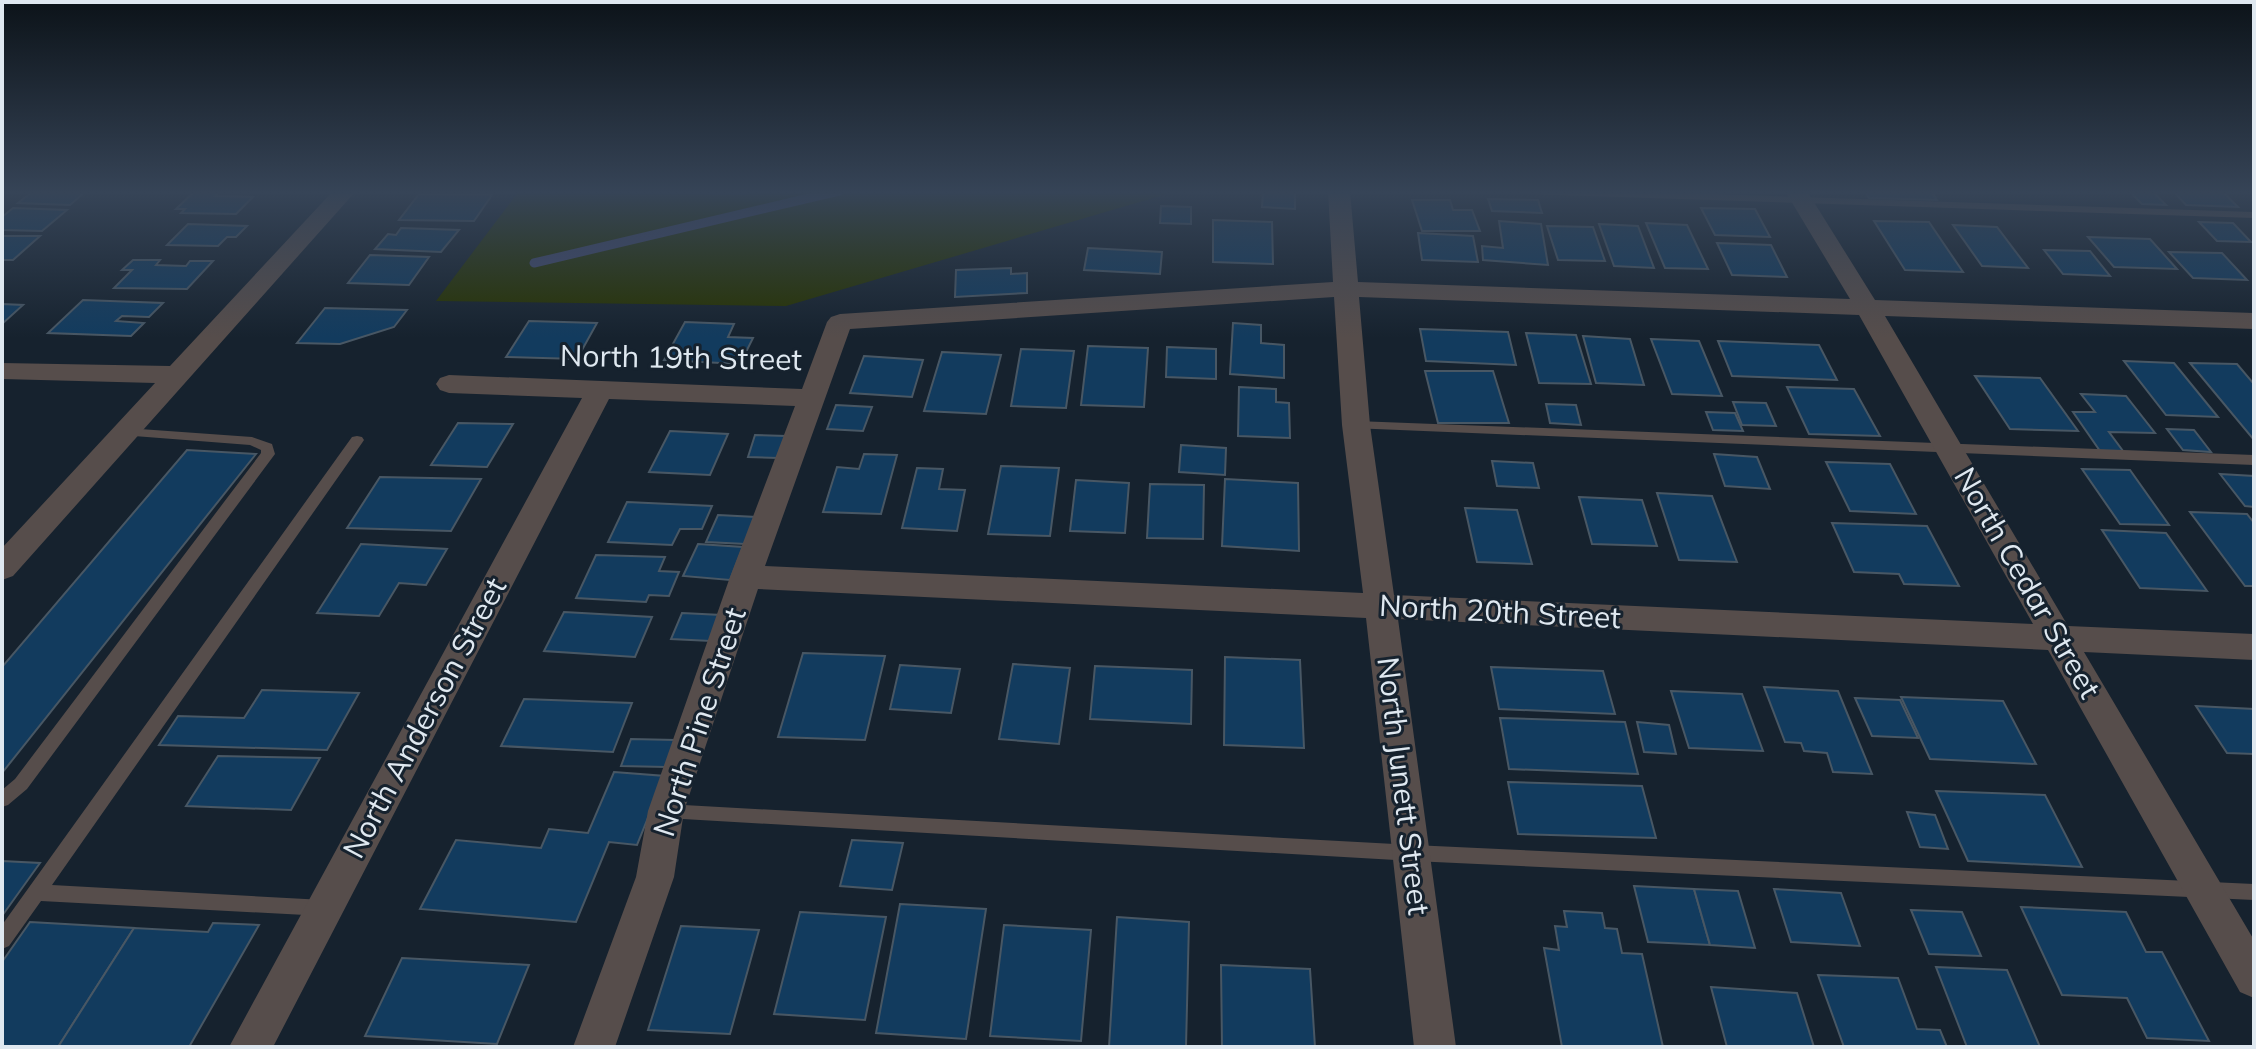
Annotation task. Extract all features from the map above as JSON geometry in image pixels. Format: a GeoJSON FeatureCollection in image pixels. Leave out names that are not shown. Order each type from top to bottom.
{"type":"FeatureCollection","features":[{"type":"Feature","properties":{"kind":"street"},"geometry":{"type":"LineString","coordinates":[[2,568],[300,240]]}},
{"type":"Feature","properties":{"kind":"street","name":"North Junett Street"},"geometry":{"type":"LineString","coordinates":[[1342,240],[1356,425],[1413,853],[1435,1047]]}},
{"type":"Feature","properties":{"kind":"street","name":"North Cedar Street"},"geometry":{"type":"LineString","coordinates":[[1826,240],[2254,978]]}},
{"type":"Feature","properties":{"kind":"street","name":"North 19th Street"},"geometry":{"type":"LineString","coordinates":[[449,384],[812,398],[840,322],[1346,289],[2254,321]]}},
{"type":"Feature","properties":{"kind":"street"},"geometry":{"type":"LineString","coordinates":[[2,371],[177,375]]}},
{"type":"Feature","properties":{"kind":"street","name":"North Anderson Street"},"geometry":{"type":"LineString","coordinates":[[250,1047],[600,390]]}},
{"type":"Feature","properties":{"kind":"street","name":"North Pine Street"},"geometry":{"type":"LineString","coordinates":[[594,1047],[655,877],[666,811],[746,577],[812,398]]}},
{"type":"Feature","properties":{"kind":"street","name":"North 20th Street"},"geometry":{"type":"LineString","coordinates":[[746,577],[2254,647]]}},
{"type":"Feature","properties":{"kind":"lane"},"geometry":{"type":"LineString","coordinates":[[1356,425],[2254,460]]}},
{"type":"Feature","properties":{"kind":"lane"},"geometry":{"type":"LineString","coordinates":[[2,800],[21,784],[268,454],[267,447],[252,441],[126,432]]}},
{"type":"Feature","properties":{"kind":"lane"},"geometry":{"type":"LineString","coordinates":[[2,940],[357,440]]}},
{"type":"Feature","properties":{"kind":"lane"},"geometry":{"type":"LineString","coordinates":[[666,811],[1413,853],[2254,892]]}},
{"type":"Feature","properties":{"kind":"lane"},"geometry":{"type":"LineString","coordinates":[[36,892],[324,908]]}},
{"type":"Feature","properties":{"kind":"green space"},"geometry":{"type":"Polygon","coordinates":[[[482,240],[1011,240],[786,306],[436,301],[482,240]]]}},
{"type":"Feature","properties":{"kind":"building"},"geometry":{"type":"Polygon","coordinates":[[[2,240],[36,240],[13,260],[2,260],[2,240]]]}},
{"type":"Feature","properties":{"kind":"building"},"geometry":{"type":"Polygon","coordinates":[[[172,240],[224,240],[218,246],[167,245],[172,240]]]}},
{"type":"Feature","properties":{"kind":"building"},"geometry":{"type":"Polygon","coordinates":[[[383,240],[451,240],[441,252],[375,249],[383,240]]]}},
{"type":"Feature","properties":{"kind":"building"},"geometry":{"type":"Polygon","coordinates":[[[1213,240],[1272,240],[1273,264],[1213,262],[1213,240]]]}},
{"type":"Feature","properties":{"kind":"building"},"geometry":{"type":"Polygon","coordinates":[[[1419,240],[1474,240],[1478,262],[1422,260],[1419,240]]]}},
{"type":"Feature","properties":{"kind":"building"},"geometry":{"type":"Polygon","coordinates":[[[1502,240],[1544,240],[1548,265],[1483,260],[1482,246],[1503,248],[1502,240]]]}},
{"type":"Feature","properties":{"kind":"building"},"geometry":{"type":"Polygon","coordinates":[[[1552,240],[1598,240],[1605,261],[1558,260],[1552,240]]]}},
{"type":"Feature","properties":{"kind":"building"},"geometry":{"type":"Polygon","coordinates":[[[1605,240],[1643,240],[1654,268],[1614,266],[1605,240]]]}},
{"type":"Feature","properties":{"kind":"building"},"geometry":{"type":"Polygon","coordinates":[[[1653,240],[1694,240],[1708,269],[1665,268],[1653,240]]]}},
{"type":"Feature","properties":{"kind":"building"},"geometry":{"type":"Polygon","coordinates":[[[1886,240],[1941,240],[1963,272],[1905,270],[1886,240]]]}},
{"type":"Feature","properties":{"kind":"building"},"geometry":{"type":"Polygon","coordinates":[[[1964,240],[2007,240],[2028,268],[1982,266],[1964,240]]]}},
{"type":"Feature","properties":{"kind":"building"},"geometry":{"type":"Polygon","coordinates":[[[2091,240],[2151,240],[2177,269],[2114,267],[2091,240]]]}},
{"type":"Feature","properties":{"kind":"building"},"geometry":{"type":"Polygon","coordinates":[[[2249,240],[2251,242],[2217,241],[2249,240]]]}},
{"type":"Feature","properties":{"kind":"building"},"geometry":{"type":"Polygon","coordinates":[[[1717,243],[1771,245],[1787,277],[1732,275],[1717,243]]]}},
{"type":"Feature","properties":{"kind":"building"},"geometry":{"type":"Polygon","coordinates":[[[1088,248],[1162,252],[1160,274],[1084,270],[1088,248]]]}},
{"type":"Feature","properties":{"kind":"building"},"geometry":{"type":"Polygon","coordinates":[[[2044,250],[2090,251],[2110,276],[2063,274],[2044,250]]]}},
{"type":"Feature","properties":{"kind":"building"},"geometry":{"type":"Polygon","coordinates":[[[2169,252],[2222,253],[2247,280],[2193,278],[2169,252]]]}},
{"type":"Feature","properties":{"kind":"building"},"geometry":{"type":"Polygon","coordinates":[[[370,255],[429,257],[409,285],[348,283],[370,255]]]}},
{"type":"Feature","properties":{"kind":"building"},"geometry":{"type":"Polygon","coordinates":[[[133,260],[160,260],[156,265],[186,266],[190,261],[213,261],[187,289],[114,288],[132,270],[122,270],[133,260]]]}},
{"type":"Feature","properties":{"kind":"building"},"geometry":{"type":"Polygon","coordinates":[[[1011,268],[1011,274],[1027,273],[1027,293],[955,297],[956,270],[1011,268]]]}},
{"type":"Feature","properties":{"kind":"building"},"geometry":{"type":"Polygon","coordinates":[[[83,300],[163,303],[149,317],[122,316],[116,321],[144,323],[131,336],[48,333],[83,300]]]}},
{"type":"Feature","properties":{"kind":"building"},"geometry":{"type":"Polygon","coordinates":[[[2,304],[23,305],[2,324],[2,304]]]}},
{"type":"Feature","properties":{"kind":"building"},"geometry":{"type":"Polygon","coordinates":[[[325,308],[407,310],[394,327],[340,344],[297,343],[325,308]]]}},
{"type":"Feature","properties":{"kind":"building"},"geometry":{"type":"Polygon","coordinates":[[[529,321],[597,323],[577,359],[506,357],[529,321]]]}},
{"type":"Feature","properties":{"kind":"building"},"geometry":{"type":"Polygon","coordinates":[[[685,322],[734,324],[728,337],[753,338],[740,364],[664,360],[685,322]]]}},
{"type":"Feature","properties":{"kind":"building"},"geometry":{"type":"Polygon","coordinates":[[[1233,323],[1261,325],[1261,343],[1284,345],[1284,378],[1230,374],[1233,323]]]}},
{"type":"Feature","properties":{"kind":"building"},"geometry":{"type":"Polygon","coordinates":[[[1420,329],[1508,332],[1516,365],[1426,361],[1420,329]]]}},
{"type":"Feature","properties":{"kind":"building"},"geometry":{"type":"Polygon","coordinates":[[[1526,333],[1576,335],[1591,384],[1539,383],[1526,333]]]}},
{"type":"Feature","properties":{"kind":"building"},"geometry":{"type":"Polygon","coordinates":[[[1583,336],[1630,339],[1644,385],[1596,383],[1583,336]]]}},
{"type":"Feature","properties":{"kind":"building"},"geometry":{"type":"Polygon","coordinates":[[[1651,339],[1699,341],[1722,396],[1672,394],[1651,339]]]}},
{"type":"Feature","properties":{"kind":"building"},"geometry":{"type":"Polygon","coordinates":[[[1718,341],[1819,345],[1837,380],[1732,376],[1718,341]]]}},
{"type":"Feature","properties":{"kind":"building"},"geometry":{"type":"Polygon","coordinates":[[[1088,346],[1148,348],[1144,407],[1081,405],[1088,346]]]}},
{"type":"Feature","properties":{"kind":"building"},"geometry":{"type":"Polygon","coordinates":[[[1167,347],[1216,349],[1216,379],[1166,377],[1167,347]]]}},
{"type":"Feature","properties":{"kind":"building"},"geometry":{"type":"Polygon","coordinates":[[[1021,349],[1074,351],[1066,408],[1011,406],[1021,349]]]}},
{"type":"Feature","properties":{"kind":"building"},"geometry":{"type":"Polygon","coordinates":[[[942,352],[1001,355],[986,414],[924,411],[942,352]]]}},
{"type":"Feature","properties":{"kind":"building"},"geometry":{"type":"Polygon","coordinates":[[[864,356],[923,360],[912,397],[850,393],[864,356]]]}},
{"type":"Feature","properties":{"kind":"building"},"geometry":{"type":"Polygon","coordinates":[[[2124,361],[2174,363],[2218,417],[2166,415],[2124,361]]]}},
{"type":"Feature","properties":{"kind":"building"},"geometry":{"type":"Polygon","coordinates":[[[2190,363],[2237,364],[2254,384],[2254,440],[2190,363]]]}},
{"type":"Feature","properties":{"kind":"building"},"geometry":{"type":"Polygon","coordinates":[[[1425,371],[1493,371],[1509,423],[1438,423],[1425,371]]]}},
{"type":"Feature","properties":{"kind":"building"},"geometry":{"type":"Polygon","coordinates":[[[1975,376],[2040,378],[2078,431],[2010,429],[1975,376]]]}},
{"type":"Feature","properties":{"kind":"building"},"geometry":{"type":"Polygon","coordinates":[[[1239,387],[1276,389],[1276,402],[1289,403],[1290,438],[1238,436],[1239,387]]]}},
{"type":"Feature","properties":{"kind":"building"},"geometry":{"type":"Polygon","coordinates":[[[1787,387],[1854,389],[1880,436],[1809,434],[1787,387]]]}},
{"type":"Feature","properties":{"kind":"building"},"geometry":{"type":"Polygon","coordinates":[[[2081,394],[2126,396],[2155,433],[2109,432],[2123,451],[2100,451],[2073,412],[2095,412],[2081,394]]]}},
{"type":"Feature","properties":{"kind":"building"},"geometry":{"type":"Polygon","coordinates":[[[1733,402],[1766,403],[1776,426],[1742,425],[1733,402]]]}},
{"type":"Feature","properties":{"kind":"building"},"geometry":{"type":"Polygon","coordinates":[[[1546,404],[1576,405],[1581,425],[1550,423],[1546,404]]]}},
{"type":"Feature","properties":{"kind":"building"},"geometry":{"type":"Polygon","coordinates":[[[836,405],[872,407],[863,431],[827,429],[836,405]]]}},
{"type":"Feature","properties":{"kind":"building"},"geometry":{"type":"Polygon","coordinates":[[[1706,412],[1735,413],[1743,431],[1713,430],[1706,412]]]}},
{"type":"Feature","properties":{"kind":"building"},"geometry":{"type":"Polygon","coordinates":[[[458,423],[513,424],[487,467],[431,465],[458,423]]]}},
{"type":"Feature","properties":{"kind":"building"},"geometry":{"type":"Polygon","coordinates":[[[2167,429],[2194,430],[2211,452],[2183,450],[2167,429]]]}},
{"type":"Feature","properties":{"kind":"building"},"geometry":{"type":"Polygon","coordinates":[[[670,431],[728,434],[710,475],[649,472],[670,431]]]}},
{"type":"Feature","properties":{"kind":"building"},"geometry":{"type":"Polygon","coordinates":[[[755,435],[786,436],[778,458],[748,457],[755,435]]]}},
{"type":"Feature","properties":{"kind":"building"},"geometry":{"type":"Polygon","coordinates":[[[1181,445],[1226,448],[1225,475],[1179,472],[1181,445]]]}},
{"type":"Feature","properties":{"kind":"building"},"geometry":{"type":"Polygon","coordinates":[[[187,450],[256,454],[2,773],[2,667],[187,450]]]}},
{"type":"Feature","properties":{"kind":"building"},"geometry":{"type":"Polygon","coordinates":[[[864,454],[897,455],[881,514],[823,512],[837,467],[859,469],[864,454]]]}},
{"type":"Feature","properties":{"kind":"building"},"geometry":{"type":"Polygon","coordinates":[[[1714,454],[1757,457],[1770,489],[1725,486],[1714,454]]]}},
{"type":"Feature","properties":{"kind":"building"},"geometry":{"type":"Polygon","coordinates":[[[1492,461],[1533,463],[1539,488],[1497,486],[1492,461]]]}},
{"type":"Feature","properties":{"kind":"building"},"geometry":{"type":"Polygon","coordinates":[[[1826,462],[1890,464],[1916,514],[1850,511],[1826,462]]]}},
{"type":"Feature","properties":{"kind":"building"},"geometry":{"type":"Polygon","coordinates":[[[1001,466],[1059,468],[1050,536],[988,534],[1001,466]]]}},
{"type":"Feature","properties":{"kind":"building"},"geometry":{"type":"Polygon","coordinates":[[[917,468],[943,469],[939,489],[965,490],[957,531],[902,528],[917,468]]]}},
{"type":"Feature","properties":{"kind":"building"},"geometry":{"type":"Polygon","coordinates":[[[2082,469],[2130,470],[2169,525],[2120,524],[2082,469]]]}},
{"type":"Feature","properties":{"kind":"building"},"geometry":{"type":"Polygon","coordinates":[[[2220,474],[2254,476],[2254,507],[2245,506],[2220,474]]]}},
{"type":"Feature","properties":{"kind":"building"},"geometry":{"type":"Polygon","coordinates":[[[380,477],[481,479],[451,531],[347,528],[380,477]]]}},
{"type":"Feature","properties":{"kind":"building"},"geometry":{"type":"Polygon","coordinates":[[[1225,479],[1298,483],[1299,551],[1222,546],[1225,479]]]}},
{"type":"Feature","properties":{"kind":"building"},"geometry":{"type":"Polygon","coordinates":[[[1076,480],[1129,483],[1125,533],[1070,531],[1076,480]]]}},
{"type":"Feature","properties":{"kind":"building"},"geometry":{"type":"Polygon","coordinates":[[[1150,484],[1204,485],[1203,539],[1147,538],[1150,484]]]}},
{"type":"Feature","properties":{"kind":"building"},"geometry":{"type":"Polygon","coordinates":[[[1657,493],[1712,496],[1737,562],[1679,560],[1657,493]]]}},
{"type":"Feature","properties":{"kind":"building"},"geometry":{"type":"Polygon","coordinates":[[[1579,497],[1642,500],[1657,546],[1592,544],[1579,497]]]}},
{"type":"Feature","properties":{"kind":"building"},"geometry":{"type":"Polygon","coordinates":[[[627,502],[712,506],[702,529],[680,529],[672,545],[608,542],[627,502]]]}},
{"type":"Feature","properties":{"kind":"building"},"geometry":{"type":"Polygon","coordinates":[[[1465,508],[1517,510],[1532,564],[1477,562],[1465,508]]]}},
{"type":"Feature","properties":{"kind":"building"},"geometry":{"type":"Polygon","coordinates":[[[2190,512],[2247,514],[2254,523],[2254,586],[2245,586],[2190,512]]]}},
{"type":"Feature","properties":{"kind":"building"},"geometry":{"type":"Polygon","coordinates":[[[718,515],[756,517],[746,544],[706,542],[718,515]]]}},
{"type":"Feature","properties":{"kind":"building"},"geometry":{"type":"Polygon","coordinates":[[[1832,523],[1927,526],[1959,586],[1904,584],[1899,574],[1854,572],[1832,523]]]}},
{"type":"Feature","properties":{"kind":"building"},"geometry":{"type":"Polygon","coordinates":[[[2102,530],[2166,533],[2207,591],[2140,588],[2102,530]]]}},
{"type":"Feature","properties":{"kind":"building"},"geometry":{"type":"Polygon","coordinates":[[[361,544],[447,549],[426,585],[399,583],[379,616],[317,613],[361,544]]]}},
{"type":"Feature","properties":{"kind":"building"},"geometry":{"type":"Polygon","coordinates":[[[698,544],[743,547],[730,580],[683,576],[698,544]]]}},
{"type":"Feature","properties":{"kind":"building"},"geometry":{"type":"Polygon","coordinates":[[[596,555],[665,557],[659,571],[679,572],[669,596],[649,595],[646,602],[576,598],[596,555]]]}},
{"type":"Feature","properties":{"kind":"building"},"geometry":{"type":"Polygon","coordinates":[[[564,612],[652,617],[635,657],[544,651],[564,612]]]}},
{"type":"Feature","properties":{"kind":"building"},"geometry":{"type":"Polygon","coordinates":[[[682,613],[721,615],[711,641],[671,639],[682,613]]]}},
{"type":"Feature","properties":{"kind":"building"},"geometry":{"type":"Polygon","coordinates":[[[803,653],[885,656],[865,740],[778,737],[803,653]]]}},
{"type":"Feature","properties":{"kind":"building"},"geometry":{"type":"Polygon","coordinates":[[[1225,657],[1300,660],[1304,748],[1224,745],[1225,657]]]}},
{"type":"Feature","properties":{"kind":"building"},"geometry":{"type":"Polygon","coordinates":[[[1013,664],[1070,668],[1059,744],[999,739],[1013,664]]]}},
{"type":"Feature","properties":{"kind":"building"},"geometry":{"type":"Polygon","coordinates":[[[900,665],[960,669],[951,713],[890,709],[900,665]]]}},
{"type":"Feature","properties":{"kind":"building"},"geometry":{"type":"Polygon","coordinates":[[[1095,666],[1192,670],[1191,724],[1090,719],[1095,666]]]}},
{"type":"Feature","properties":{"kind":"building"},"geometry":{"type":"Polygon","coordinates":[[[1491,667],[1603,671],[1615,714],[1499,709],[1491,667]]]}},
{"type":"Feature","properties":{"kind":"building"},"geometry":{"type":"Polygon","coordinates":[[[1764,687],[1838,691],[1872,774],[1833,772],[1827,753],[1804,751],[1801,743],[1785,742],[1764,687]]]}},
{"type":"Feature","properties":{"kind":"building"},"geometry":{"type":"Polygon","coordinates":[[[262,690],[359,693],[327,750],[159,745],[178,716],[244,718],[262,690]]]}},
{"type":"Feature","properties":{"kind":"building"},"geometry":{"type":"Polygon","coordinates":[[[1671,691],[1742,694],[1763,751],[1689,748],[1671,691]]]}},
{"type":"Feature","properties":{"kind":"building"},"geometry":{"type":"Polygon","coordinates":[[[1901,697],[2003,701],[2036,764],[1930,759],[1901,697]]]}},
{"type":"Feature","properties":{"kind":"building"},"geometry":{"type":"Polygon","coordinates":[[[1855,698],[1900,700],[1918,738],[1872,736],[1855,698]]]}},
{"type":"Feature","properties":{"kind":"building"},"geometry":{"type":"Polygon","coordinates":[[[524,699],[632,703],[613,752],[501,746],[524,699]]]}},
{"type":"Feature","properties":{"kind":"building"},"geometry":{"type":"Polygon","coordinates":[[[2196,706],[2254,709],[2254,754],[2227,753],[2196,706]]]}},
{"type":"Feature","properties":{"kind":"building"},"geometry":{"type":"Polygon","coordinates":[[[1500,718],[1625,722],[1638,774],[1509,769],[1500,718]]]}},
{"type":"Feature","properties":{"kind":"building"},"geometry":{"type":"Polygon","coordinates":[[[1637,722],[1669,725],[1676,754],[1644,752],[1637,722]]]}},
{"type":"Feature","properties":{"kind":"building"},"geometry":{"type":"Polygon","coordinates":[[[631,739],[675,740],[666,767],[621,766],[631,739]]]}},
{"type":"Feature","properties":{"kind":"building"},"geometry":{"type":"Polygon","coordinates":[[[218,756],[320,758],[291,810],[186,806],[218,756]]]}},
{"type":"Feature","properties":{"kind":"building"},"geometry":{"type":"Polygon","coordinates":[[[614,772],[665,776],[637,845],[609,842],[576,922],[420,909],[456,840],[541,848],[549,829],[588,833],[614,772]]]}},
{"type":"Feature","properties":{"kind":"building"},"geometry":{"type":"Polygon","coordinates":[[[1508,782],[1642,786],[1656,838],[1518,834],[1508,782]]]}},
{"type":"Feature","properties":{"kind":"building"},"geometry":{"type":"Polygon","coordinates":[[[1936,791],[2045,795],[2082,867],[1968,861],[1936,791]]]}},
{"type":"Feature","properties":{"kind":"building"},"geometry":{"type":"Polygon","coordinates":[[[1907,812],[1935,815],[1948,849],[1920,847],[1907,812]]]}},
{"type":"Feature","properties":{"kind":"building"},"geometry":{"type":"Polygon","coordinates":[[[852,840],[903,843],[892,890],[840,886],[852,840]]]}},
{"type":"Feature","properties":{"kind":"building"},"geometry":{"type":"Polygon","coordinates":[[[2,861],[40,863],[2,916],[2,861]]]}},
{"type":"Feature","properties":{"kind":"building"},"geometry":{"type":"Polygon","coordinates":[[[1634,886],[1694,889],[1710,945],[1648,942],[1634,886]]]}},
{"type":"Feature","properties":{"kind":"building"},"geometry":{"type":"Polygon","coordinates":[[[1694,889],[1738,891],[1755,948],[1710,945],[1694,889]]]}},
{"type":"Feature","properties":{"kind":"building"},"geometry":{"type":"Polygon","coordinates":[[[1774,889],[1841,893],[1860,946],[1791,942],[1774,889]]]}},
{"type":"Feature","properties":{"kind":"building"},"geometry":{"type":"Polygon","coordinates":[[[900,904],[986,909],[966,1039],[876,1033],[900,904]]]}},
{"type":"Feature","properties":{"kind":"building"},"geometry":{"type":"Polygon","coordinates":[[[2021,907],[2126,912],[2146,952],[2162,952],[2209,1041],[2147,1038],[2127,998],[2062,995],[2021,907]]]}},
{"type":"Feature","properties":{"kind":"building"},"geometry":{"type":"Polygon","coordinates":[[[1911,910],[1962,912],[1981,956],[1929,954],[1911,910]]]}},
{"type":"Feature","properties":{"kind":"building"},"geometry":{"type":"Polygon","coordinates":[[[1564,911],[1602,913],[1605,928],[1617,929],[1622,953],[1642,954],[1663,1047],[1562,1047],[1544,948],[1559,950],[1555,926],[1567,927],[1564,911]]]}},
{"type":"Feature","properties":{"kind":"building"},"geometry":{"type":"Polygon","coordinates":[[[800,912],[886,917],[865,1020],[774,1014],[800,912]]]}},
{"type":"Feature","properties":{"kind":"building"},"geometry":{"type":"Polygon","coordinates":[[[1117,917],[1189,922],[1186,1047],[1109,1047],[1117,917]]]}},
{"type":"Feature","properties":{"kind":"building"},"geometry":{"type":"Polygon","coordinates":[[[30,922],[134,928],[58,1047],[2,1047],[2,962],[30,922]]]}},
{"type":"Feature","properties":{"kind":"building"},"geometry":{"type":"Polygon","coordinates":[[[213,923],[259,925],[189,1047],[58,1047],[134,928],[208,932],[213,923]]]}},
{"type":"Feature","properties":{"kind":"building"},"geometry":{"type":"Polygon","coordinates":[[[1004,925],[1091,930],[1081,1041],[990,1036],[1004,925]]]}},
{"type":"Feature","properties":{"kind":"building"},"geometry":{"type":"Polygon","coordinates":[[[681,926],[759,930],[730,1034],[648,1030],[681,926]]]}},
{"type":"Feature","properties":{"kind":"building"},"geometry":{"type":"Polygon","coordinates":[[[402,958],[529,965],[497,1044],[365,1036],[402,958]]]}},
{"type":"Feature","properties":{"kind":"building"},"geometry":{"type":"Polygon","coordinates":[[[1221,965],[1310,969],[1315,1047],[1222,1047],[1221,965]]]}},
{"type":"Feature","properties":{"kind":"building"},"geometry":{"type":"Polygon","coordinates":[[[1936,967],[2007,970],[2040,1047],[1967,1047],[1936,967]]]}},
{"type":"Feature","properties":{"kind":"building"},"geometry":{"type":"Polygon","coordinates":[[[1818,975],[1898,978],[1917,1029],[1940,1030],[1947,1047],[1844,1047],[1818,975]]]}},
{"type":"Feature","properties":{"kind":"building"},"geometry":{"type":"Polygon","coordinates":[[[1711,987],[1797,993],[1814,1047],[1727,1047],[1711,987]]]}},
{"type":"Feature","properties":{"kind":"waterway"},"geometry":{"type":"LineString","coordinates":[[534,263],[632,240]]}}]}
